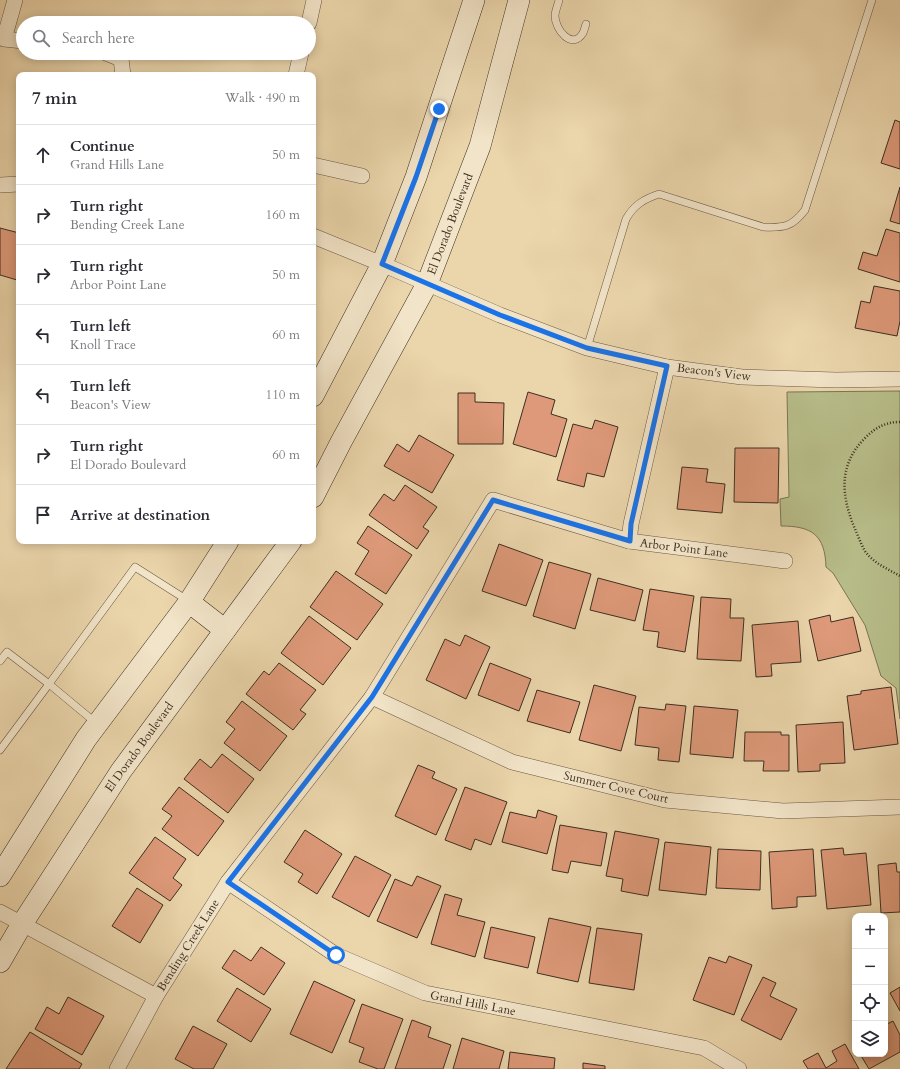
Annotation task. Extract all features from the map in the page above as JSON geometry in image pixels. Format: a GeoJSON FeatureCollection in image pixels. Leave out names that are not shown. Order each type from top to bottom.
{"type":"FeatureCollection","features":[{"type":"Feature","properties":{"kind":"main road"},"geometry":{"type":"LineString","coordinates":[[316,390],[382,264],[418,170],[474,0]]}},
{"type":"Feature","properties":{"kind":"main road","name":"El Dorado Boulevard"},"geometry":{"type":"LineString","coordinates":[[316,491],[427,284],[480,146],[519,0]]}},
{"type":"Feature","properties":{"kind":"main road"},"geometry":{"type":"LineString","coordinates":[[0,876],[65,771],[97,724],[189,602],[226,544]]}},
{"type":"Feature","properties":{"kind":"main road","name":"El Dorado Boulevard"},"geometry":{"type":"LineString","coordinates":[[0,962],[22,924],[121,771],[288,544]]}},
{"type":"Feature","properties":{"kind":"main road"},"geometry":{"type":"LineString","coordinates":[[189,602],[225,630]]}},
{"type":"Feature","properties":{"kind":"street"},"geometry":{"type":"LineString","coordinates":[[15,0],[4,39],[16,40]]}},
{"type":"Feature","properties":{"kind":"street"},"geometry":{"type":"LineString","coordinates":[[311,16],[314,0]]}},
{"type":"Feature","properties":{"kind":"street"},"geometry":{"type":"LineString","coordinates":[[121,60],[123,72]]}},
{"type":"Feature","properties":{"kind":"street"},"geometry":{"type":"LineString","coordinates":[[297,72],[299,60]]}},
{"type":"Feature","properties":{"kind":"street"},"geometry":{"type":"LineString","coordinates":[[316,166],[362,176]]}},
{"type":"Feature","properties":{"kind":"street"},"geometry":{"type":"LineString","coordinates":[[0,185],[16,184]]}},
{"type":"Feature","properties":{"kind":"street","name":"Beacon's View"},"geometry":{"type":"LineString","coordinates":[[316,237],[500,315],[587,348],[667,366],[742,377],[836,380],[900,379]]}},
{"type":"Feature","properties":{"kind":"street"},"geometry":{"type":"LineString","coordinates":[[630,541],[631,524],[667,366]]}},
{"type":"Feature","properties":{"kind":"street","name":"Arbor Point Lane"},"geometry":{"type":"LineString","coordinates":[[493,500],[630,541],[785,561]]}},
{"type":"Feature","properties":{"kind":"street","name":"Bending Creek Lane"},"geometry":{"type":"LineString","coordinates":[[117,1069],[156,996],[228,882],[372,697],[493,500]]}},
{"type":"Feature","properties":{"kind":"street","name":"Summer Cove Court"},"geometry":{"type":"LineString","coordinates":[[372,697],[512,762],[665,800],[783,811],[900,807]]}},
{"type":"Feature","properties":{"kind":"street","name":"Grand Hills Lane"},"geometry":{"type":"LineString","coordinates":[[228,882],[336,955],[424,993],[704,1048],[740,1069]]}},
{"type":"Feature","properties":{"kind":"street","name":"Bending Creek Lane"},"geometry":{"type":"LineString","coordinates":[[0,912],[156,996]]}},
{"type":"Feature","properties":{"kind":"lane"},"geometry":{"type":"LineString","coordinates":[[559,0],[555,16],[557,28],[563,36],[570,40],[577,39],[583,34],[586,24]]}},
{"type":"Feature","properties":{"kind":"lane"},"geometry":{"type":"LineString","coordinates":[[587,348],[626,218],[631,210],[644,200],[659,194],[763,227],[777,228],[787,226],[797,220],[805,210],[872,0]]}},
{"type":"Feature","properties":{"kind":"lane"},"geometry":{"type":"LineString","coordinates":[[0,750],[135,567],[189,602]]}},
{"type":"Feature","properties":{"kind":"lane"},"geometry":{"type":"LineString","coordinates":[[0,661],[7,652],[49,684],[97,724]]}},
{"type":"Feature","properties":{"kind":"path"},"geometry":{"type":"LineString","coordinates":[[900,422],[892,422],[874,429],[860,443],[849,459],[844,481],[844,496],[849,514],[866,552],[877,562],[900,576]]}},
{"type":"Feature","properties":{"kind":"green space"},"geometry":{"type":"Polygon","coordinates":[[[900,391],[900,719],[896,688],[881,676],[865,625],[833,573],[826,567],[823,547],[815,534],[809,531],[792,526],[781,526],[780,499],[789,497],[787,392],[900,391]]]}},
{"type":"Feature","properties":{"kind":"building"},"geometry":{"type":"Polygon","coordinates":[[[895,120],[900,122],[900,169],[881,163],[895,120]]]}},
{"type":"Feature","properties":{"kind":"building"},"geometry":{"type":"Polygon","coordinates":[[[900,187],[900,224],[890,221],[900,187]]]}},
{"type":"Feature","properties":{"kind":"building"},"geometry":{"type":"Polygon","coordinates":[[[0,228],[16,232],[16,280],[0,275],[0,228]]]}},
{"type":"Feature","properties":{"kind":"building"},"geometry":{"type":"Polygon","coordinates":[[[886,229],[900,233],[900,282],[858,269],[863,252],[877,256],[886,229]]]}},
{"type":"Feature","properties":{"kind":"building"},"geometry":{"type":"Polygon","coordinates":[[[874,286],[900,291],[900,321],[897,336],[855,328],[861,301],[870,303],[874,286]]]}},
{"type":"Feature","properties":{"kind":"building"},"geometry":{"type":"Polygon","coordinates":[[[528,392],[555,400],[551,414],[567,419],[556,457],[513,444],[528,392]]]}},
{"type":"Feature","properties":{"kind":"building"},"geometry":{"type":"Polygon","coordinates":[[[458,393],[475,393],[475,402],[504,403],[503,444],[458,444],[458,393]]]}},
{"type":"Feature","properties":{"kind":"building"},"geometry":{"type":"Polygon","coordinates":[[[595,420],[618,427],[604,477],[587,473],[584,487],[557,480],[573,424],[592,429],[595,420]]]}},
{"type":"Feature","properties":{"kind":"building"},"geometry":{"type":"Polygon","coordinates":[[[419,435],[454,455],[432,493],[384,466],[397,444],[409,452],[419,435]]]}},
{"type":"Feature","properties":{"kind":"building"},"geometry":{"type":"Polygon","coordinates":[[[735,448],[779,448],[778,503],[734,502],[735,448]]]}},
{"type":"Feature","properties":{"kind":"building"},"geometry":{"type":"Polygon","coordinates":[[[682,467],[708,469],[706,482],[725,484],[722,513],[677,509],[682,467]]]}},
{"type":"Feature","properties":{"kind":"building"},"geometry":{"type":"Polygon","coordinates":[[[405,485],[437,507],[423,527],[429,531],[417,549],[369,515],[384,494],[394,501],[405,485]]]}},
{"type":"Feature","properties":{"kind":"building"},"geometry":{"type":"Polygon","coordinates":[[[368,526],[412,555],[386,594],[355,574],[369,551],[357,543],[368,526]]]}},
{"type":"Feature","properties":{"kind":"building"},"geometry":{"type":"Polygon","coordinates":[[[499,544],[543,560],[526,606],[482,591],[499,544]]]}},
{"type":"Feature","properties":{"kind":"building"},"geometry":{"type":"Polygon","coordinates":[[[549,562],[591,574],[575,629],[533,616],[549,562]]]}},
{"type":"Feature","properties":{"kind":"building"},"geometry":{"type":"Polygon","coordinates":[[[336,571],[383,604],[357,640],[310,607],[336,571]]]}},
{"type":"Feature","properties":{"kind":"building"},"geometry":{"type":"Polygon","coordinates":[[[598,578],[643,590],[635,621],[590,610],[598,578]]]}},
{"type":"Feature","properties":{"kind":"building"},"geometry":{"type":"Polygon","coordinates":[[[650,589],[694,596],[685,652],[657,647],[659,632],[643,630],[650,589]]]}},
{"type":"Feature","properties":{"kind":"building"},"geometry":{"type":"Polygon","coordinates":[[[701,597],[731,599],[730,618],[744,618],[741,661],[697,659],[701,597]]]}},
{"type":"Feature","properties":{"kind":"building"},"geometry":{"type":"Polygon","coordinates":[[[830,615],[831,622],[853,617],[861,651],[818,661],[809,620],[830,615]]]}},
{"type":"Feature","properties":{"kind":"building"},"geometry":{"type":"Polygon","coordinates":[[[309,616],[351,648],[323,685],[281,653],[309,616]]]}},
{"type":"Feature","properties":{"kind":"building"},"geometry":{"type":"Polygon","coordinates":[[[798,621],[801,662],[771,664],[772,676],[756,677],[752,625],[798,621]]]}},
{"type":"Feature","properties":{"kind":"building"},"geometry":{"type":"Polygon","coordinates":[[[465,635],[490,647],[466,699],[426,680],[445,639],[460,646],[465,635]]]}},
{"type":"Feature","properties":{"kind":"building"},"geometry":{"type":"Polygon","coordinates":[[[279,663],[316,690],[300,710],[306,714],[293,730],[246,694],[264,671],[269,675],[279,663]]]}},
{"type":"Feature","properties":{"kind":"building"},"geometry":{"type":"Polygon","coordinates":[[[490,663],[531,679],[519,711],[478,695],[490,663]]]}},
{"type":"Feature","properties":{"kind":"building"},"geometry":{"type":"Polygon","coordinates":[[[594,685],[636,696],[621,751],[579,740],[594,685]]]}},
{"type":"Feature","properties":{"kind":"building"},"geometry":{"type":"Polygon","coordinates":[[[891,687],[898,744],[854,750],[847,696],[861,694],[861,691],[891,687]]]}},
{"type":"Feature","properties":{"kind":"building"},"geometry":{"type":"Polygon","coordinates":[[[537,690],[580,702],[570,733],[527,721],[537,690]]]}},
{"type":"Feature","properties":{"kind":"building"},"geometry":{"type":"Polygon","coordinates":[[[242,701],[287,736],[260,771],[224,743],[235,729],[226,722],[242,701]]]}},
{"type":"Feature","properties":{"kind":"building"},"geometry":{"type":"Polygon","coordinates":[[[666,704],[686,706],[679,762],[658,760],[659,748],[635,745],[639,707],[665,710],[666,704]]]}},
{"type":"Feature","properties":{"kind":"building"},"geometry":{"type":"Polygon","coordinates":[[[694,706],[738,710],[733,758],[690,754],[694,706]]]}},
{"type":"Feature","properties":{"kind":"building"},"geometry":{"type":"Polygon","coordinates":[[[843,722],[845,763],[820,764],[820,771],[798,772],[796,725],[843,722]]]}},
{"type":"Feature","properties":{"kind":"building"},"geometry":{"type":"Polygon","coordinates":[[[745,732],[781,732],[781,735],[789,735],[789,771],[763,771],[764,761],[744,761],[745,732]]]}},
{"type":"Feature","properties":{"kind":"building"},"geometry":{"type":"Polygon","coordinates":[[[222,754],[254,779],[228,813],[184,779],[200,759],[211,768],[222,754]]]}},
{"type":"Feature","properties":{"kind":"building"},"geometry":{"type":"Polygon","coordinates":[[[418,765],[435,772],[432,778],[457,789],[436,835],[395,816],[418,765]]]}},
{"type":"Feature","properties":{"kind":"building"},"geometry":{"type":"Polygon","coordinates":[[[179,787],[224,821],[198,856],[162,829],[172,816],[162,809],[179,787]]]}},
{"type":"Feature","properties":{"kind":"building"},"geometry":{"type":"Polygon","coordinates":[[[465,787],[507,802],[491,845],[475,839],[471,850],[445,840],[465,787]]]}},
{"type":"Feature","properties":{"kind":"building"},"geometry":{"type":"Polygon","coordinates":[[[538,810],[557,816],[547,854],[502,842],[510,812],[536,818],[538,810]]]}},
{"type":"Feature","properties":{"kind":"building"},"geometry":{"type":"Polygon","coordinates":[[[560,825],[607,833],[601,866],[571,861],[568,873],[552,870],[560,825]]]}},
{"type":"Feature","properties":{"kind":"building"},"geometry":{"type":"Polygon","coordinates":[[[305,830],[342,854],[317,894],[298,882],[303,874],[284,862],[305,830]]]}},
{"type":"Feature","properties":{"kind":"building"},"geometry":{"type":"Polygon","coordinates":[[[615,831],[659,839],[648,896],[621,891],[623,879],[606,876],[615,831]]]}},
{"type":"Feature","properties":{"kind":"building"},"geometry":{"type":"Polygon","coordinates":[[[155,837],[186,859],[173,878],[182,885],[170,901],[129,873],[155,837]]]}},
{"type":"Feature","properties":{"kind":"building"},"geometry":{"type":"Polygon","coordinates":[[[665,842],[711,847],[706,895],[659,890],[665,842]]]}},
{"type":"Feature","properties":{"kind":"building"},"geometry":{"type":"Polygon","coordinates":[[[843,848],[844,855],[866,853],[871,905],[827,909],[821,850],[843,848]]]}},
{"type":"Feature","properties":{"kind":"building"},"geometry":{"type":"Polygon","coordinates":[[[718,849],[761,851],[760,890],[716,888],[718,849]]]}},
{"type":"Feature","properties":{"kind":"building"},"geometry":{"type":"Polygon","coordinates":[[[813,849],[816,896],[797,897],[797,907],[772,909],[769,852],[813,849]]]}},
{"type":"Feature","properties":{"kind":"building"},"geometry":{"type":"Polygon","coordinates":[[[355,856],[391,875],[369,917],[332,897],[355,856]]]}},
{"type":"Feature","properties":{"kind":"building"},"geometry":{"type":"Polygon","coordinates":[[[896,863],[897,872],[900,872],[900,912],[881,913],[878,865],[896,863]]]}},
{"type":"Feature","properties":{"kind":"building"},"geometry":{"type":"Polygon","coordinates":[[[417,876],[441,886],[417,938],[377,921],[395,879],[412,886],[417,876]]]}},
{"type":"Feature","properties":{"kind":"building"},"geometry":{"type":"Polygon","coordinates":[[[137,888],[163,905],[140,943],[112,926],[137,888]]]}},
{"type":"Feature","properties":{"kind":"building"},"geometry":{"type":"Polygon","coordinates":[[[445,894],[462,899],[457,915],[485,922],[475,957],[431,944],[445,894]]]}},
{"type":"Feature","properties":{"kind":"building"},"geometry":{"type":"Polygon","coordinates":[[[549,918],[591,927],[578,982],[537,973],[549,918]]]}},
{"type":"Feature","properties":{"kind":"building"},"geometry":{"type":"Polygon","coordinates":[[[491,927],[535,937],[528,968],[484,958],[491,927]]]}},
{"type":"Feature","properties":{"kind":"building"},"geometry":{"type":"Polygon","coordinates":[[[597,928],[642,934],[634,990],[589,983],[597,928]]]}},
{"type":"Feature","properties":{"kind":"building"},"geometry":{"type":"Polygon","coordinates":[[[261,947],[285,963],[264,995],[222,968],[234,950],[251,961],[261,947]]]}},
{"type":"Feature","properties":{"kind":"building"},"geometry":{"type":"Polygon","coordinates":[[[729,956],[752,965],[734,1015],[693,1000],[709,957],[726,963],[729,956]]]}},
{"type":"Feature","properties":{"kind":"building"},"geometry":{"type":"Polygon","coordinates":[[[763,977],[776,983],[770,996],[797,1009],[781,1040],[741,1020],[763,977]]]}},
{"type":"Feature","properties":{"kind":"building"},"geometry":{"type":"Polygon","coordinates":[[[314,981],[355,1000],[332,1053],[290,1034],[314,981]]]}},
{"type":"Feature","properties":{"kind":"building"},"geometry":{"type":"Polygon","coordinates":[[[900,987],[900,1011],[890,993],[900,987]]]}},
{"type":"Feature","properties":{"kind":"building"},"geometry":{"type":"Polygon","coordinates":[[[237,988],[271,1009],[251,1042],[217,1021],[237,988]]]}},
{"type":"Feature","properties":{"kind":"building"},"geometry":{"type":"Polygon","coordinates":[[[68,997],[104,1016],[82,1055],[35,1029],[47,1007],[59,1014],[68,997]]]}},
{"type":"Feature","properties":{"kind":"building"},"geometry":{"type":"Polygon","coordinates":[[[362,1004],[403,1019],[384,1069],[378,1069],[359,1062],[364,1048],[349,1042],[362,1004]]]}},
{"type":"Feature","properties":{"kind":"building"},"geometry":{"type":"Polygon","coordinates":[[[412,1020],[431,1027],[428,1037],[451,1045],[443,1069],[395,1069],[412,1020]]]}},
{"type":"Feature","properties":{"kind":"building"},"geometry":{"type":"Polygon","coordinates":[[[893,1021],[900,1035],[900,1052],[869,1069],[862,1057],[888,1057],[888,1024],[893,1021]]]}},
{"type":"Feature","properties":{"kind":"building"},"geometry":{"type":"Polygon","coordinates":[[[193,1026],[227,1044],[213,1069],[194,1069],[175,1059],[193,1026]]]}},
{"type":"Feature","properties":{"kind":"building"},"geometry":{"type":"Polygon","coordinates":[[[30,1032],[82,1064],[79,1069],[6,1069],[30,1032]]]}},
{"type":"Feature","properties":{"kind":"building"},"geometry":{"type":"Polygon","coordinates":[[[462,1038],[504,1051],[499,1069],[453,1069],[462,1038]]]}},
{"type":"Feature","properties":{"kind":"building"},"geometry":{"type":"Polygon","coordinates":[[[845,1044],[859,1069],[808,1069],[803,1061],[818,1053],[826,1068],[837,1061],[832,1051],[845,1044]]]}},
{"type":"Feature","properties":{"kind":"building"},"geometry":{"type":"Polygon","coordinates":[[[510,1052],[555,1058],[554,1069],[508,1069],[510,1052]]]}},
{"type":"Feature","properties":{"kind":"building"},"geometry":{"type":"Polygon","coordinates":[[[583,1063],[605,1066],[605,1069],[583,1069],[583,1063]]]}},
{"type":"Feature","properties":{"kind":"route"},"geometry":{"type":"LineString","coordinates":[[336,955],[228,882],[372,697],[493,500],[630,541],[631,524],[667,366],[587,348],[500,315],[382,264],[416,177],[439,109]]}}]}
